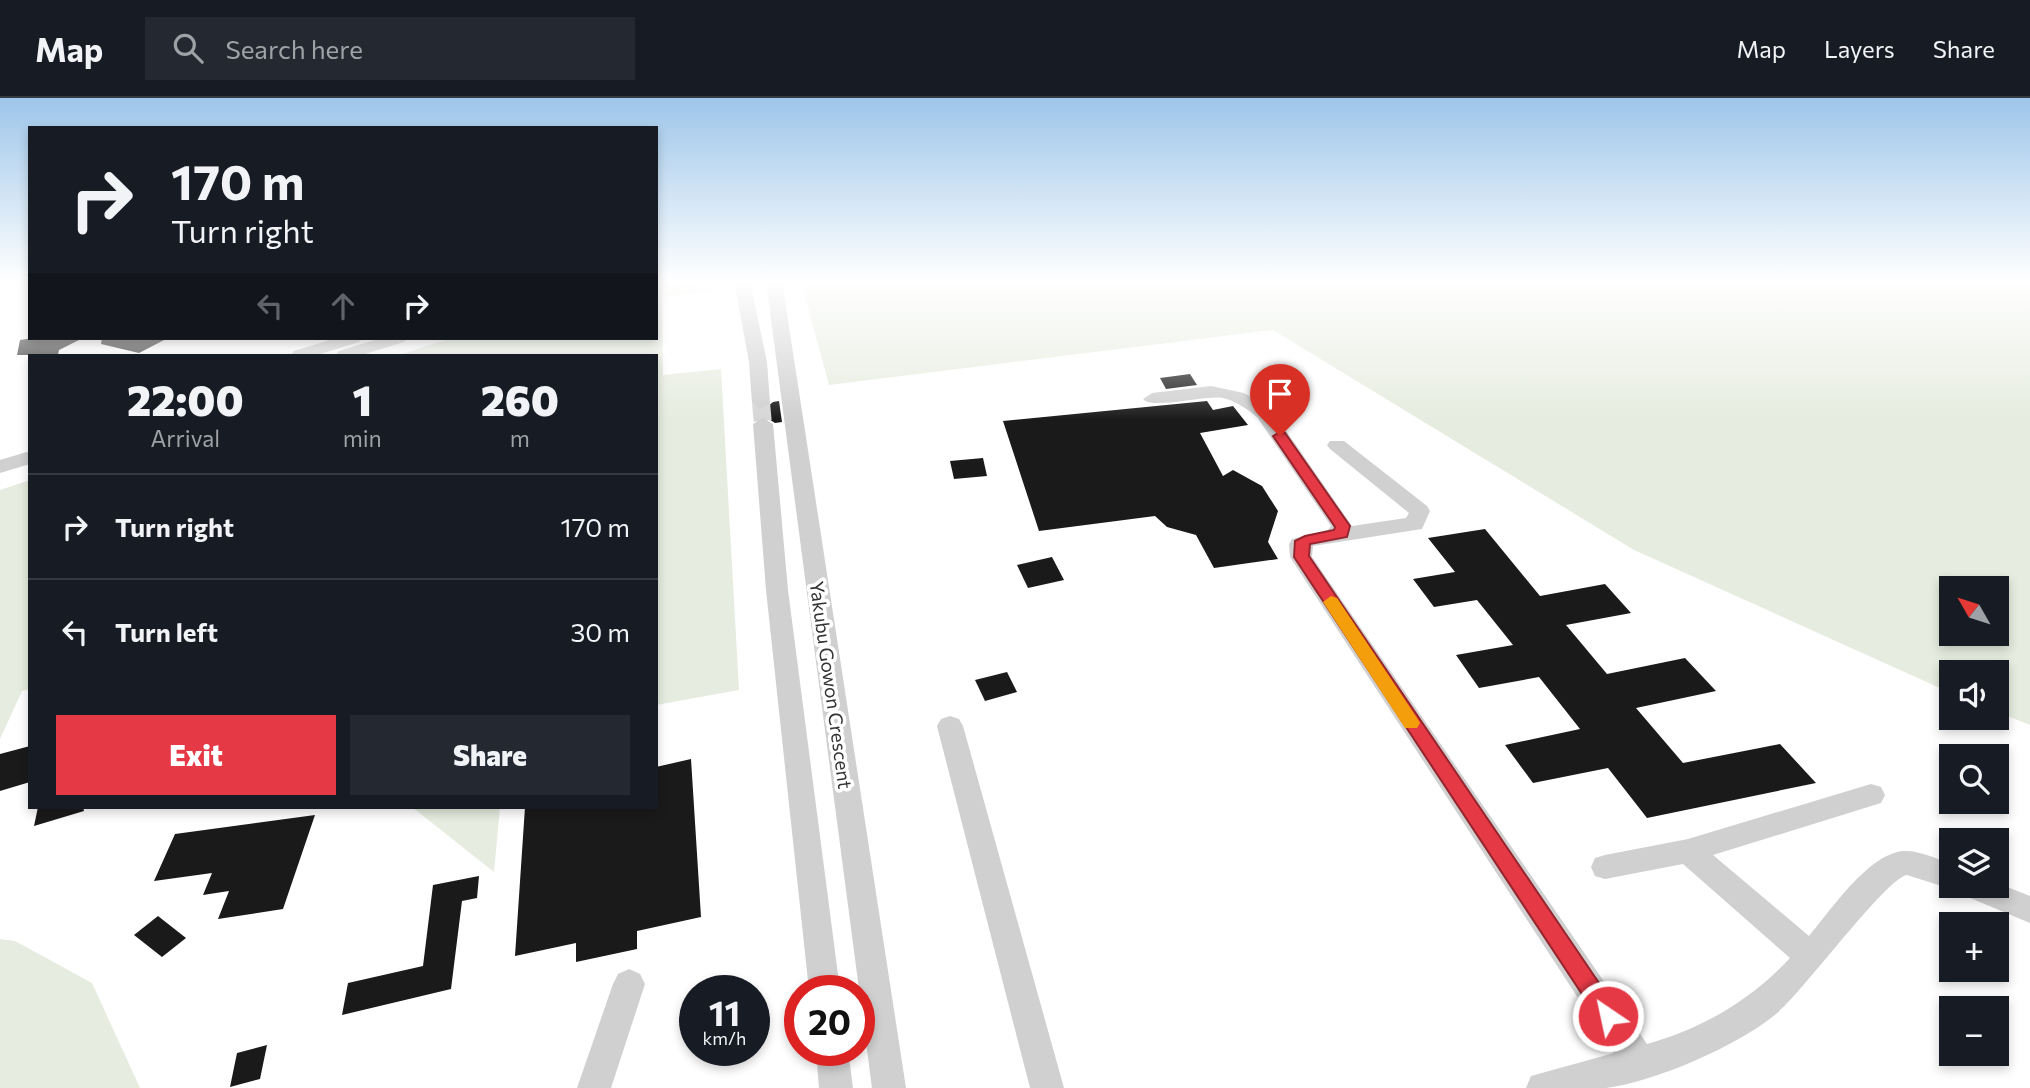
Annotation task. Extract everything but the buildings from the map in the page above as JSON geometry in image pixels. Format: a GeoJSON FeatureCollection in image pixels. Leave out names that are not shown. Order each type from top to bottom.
{"type":"FeatureCollection","features":[{"type":"Feature","properties":{"kind":"street"},"geometry":{"type":"LineString","coordinates":[[751,327],[758,362],[777,590],[823,975]]}},
{"type":"Feature","properties":{"kind":"street","name":"Yakubu Gowon Crescent"},"geometry":{"type":"LineString","coordinates":[[781,327],[888,1088]]}},
{"type":"Feature","properties":{"kind":"street"},"geometry":{"type":"LineString","coordinates":[[303,354],[347,340]]}},
{"type":"Feature","properties":{"kind":"street"},"geometry":{"type":"LineString","coordinates":[[348,354],[392,340]]}},
{"type":"Feature","properties":{"kind":"street"},"geometry":{"type":"LineString","coordinates":[[1152,399],[1222,391],[1238,395],[1255,405],[1264,413],[1342,526],[1341,534]]}},
{"type":"Feature","properties":{"kind":"street"},"geometry":{"type":"LineString","coordinates":[[0,451],[28,443]]}},
{"type":"Feature","properties":{"kind":"street"},"geometry":{"type":"LineString","coordinates":[[1337,445],[1420,511],[1414,524],[1305,540],[1300,544],[1301,557],[1639,1061]]}},
{"type":"Feature","properties":{"kind":"street"},"geometry":{"type":"LineString","coordinates":[[0,467],[28,458]]}},
{"type":"Feature","properties":{"kind":"street"},"geometry":{"type":"LineString","coordinates":[[950,726],[1047,1088]]}},
{"type":"Feature","properties":{"kind":"street"},"geometry":{"type":"LineString","coordinates":[[1605,867],[1688,851],[1871,796]]}},
{"type":"Feature","properties":{"kind":"street"},"geometry":{"type":"LineString","coordinates":[[1688,851],[1810,956]]}},
{"type":"Feature","properties":{"kind":"street"},"geometry":{"type":"LineString","coordinates":[[1543,1088],[1690,1047],[1733,1025],[1766,1002],[1892,865],[1907,863],[1939,872]]}},
{"type":"Feature","properties":{"kind":"street"},"geometry":{"type":"LineString","coordinates":[[2002,898],[2030,910]]}},
{"type":"Feature","properties":{"kind":"street"},"geometry":{"type":"LineString","coordinates":[[594,1088],[629,984]]}},
{"type":"Feature","properties":{"kind":"street"},"geometry":{"type":"LineString","coordinates":[[834,1066],[836,1088]]}},
{"type":"Feature","properties":{"kind":"shaded area"},"geometry":{"type":"Polygon","coordinates":[[[658,327],[662,327],[663,375],[721,369],[739,690],[658,705],[658,354],[402,354],[445,340],[658,340],[658,327]]]}},
{"type":"Feature","properties":{"kind":"shaded area"},"geometry":{"type":"Polygon","coordinates":[[[813,327],[2030,327],[2030,725],[2009,717],[2009,660],[1939,660],[1939,688],[1634,550],[1273,330],[829,385],[813,327]]]}},
{"type":"Feature","properties":{"kind":"shaded area"},"geometry":{"type":"Polygon","coordinates":[[[28,481],[28,690],[22,691],[0,739],[0,490],[28,481]]]}},
{"type":"Feature","properties":{"kind":"shaded area"},"geometry":{"type":"Polygon","coordinates":[[[415,809],[500,809],[494,872],[415,809]]]}},
{"type":"Feature","properties":{"kind":"shaded area"},"geometry":{"type":"Polygon","coordinates":[[[0,939],[15,941],[92,983],[140,1088],[0,1088],[0,939]]]}},
{"type":"Feature","properties":{"kind":"tunnel"},"geometry":{"type":"LineString","coordinates":[[761,403],[763,424]]}},
{"type":"Feature","properties":{"kind":"slow traffic"},"geometry":{"type":"LineString","coordinates":[[1331,602],[1411,723]]}},
{"type":"Feature","properties":{"kind":"route"},"geometry":{"type":"LineString","coordinates":[[1280,436],[1343,531],[1337,535],[1305,540],[1300,544],[1301,557],[1608,1016]]}}]}
